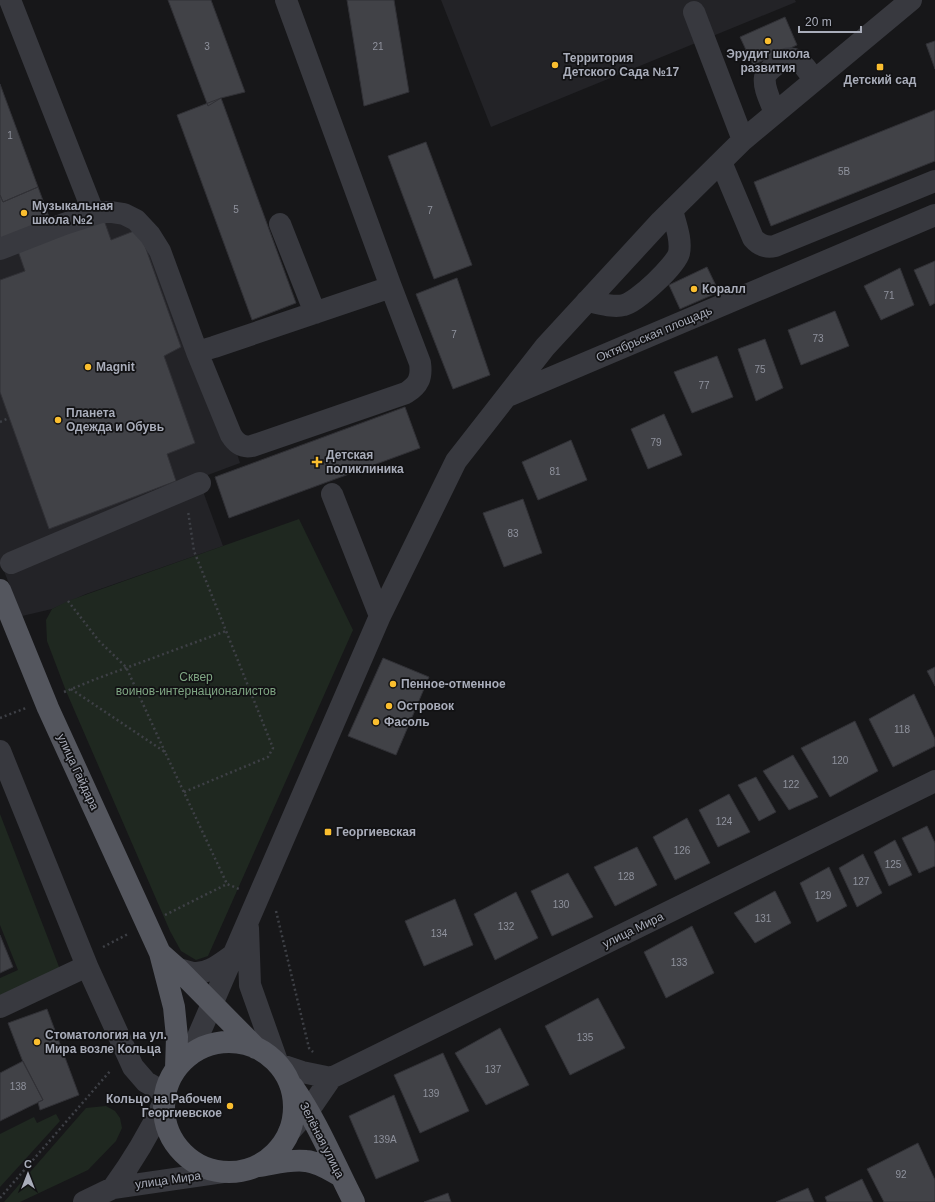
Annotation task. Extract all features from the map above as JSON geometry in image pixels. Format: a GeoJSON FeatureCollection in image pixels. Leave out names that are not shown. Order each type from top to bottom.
{"type":"FeatureCollection","features":[{"type":"Feature","properties":{"kind":"main road","name":"улица Гайдара"},"geometry":{"type":"LineString","coordinates":[[0,590],[45,700],[160,953],[174,1007],[177,1037],[183,1062]]}},
{"type":"Feature","properties":{"kind":"main road","name":"улица Гайдара"},"geometry":{"type":"LineString","coordinates":[[160,953],[178,969],[256,1048]]}},
{"type":"Feature","properties":{"kind":"main road"},"geometry":{"type":"LineString","coordinates":[[255,1167],[276,1153],[289,1132],[293,1120],[293,1095],[283,1072],[272,1058],[256,1048],[240,1042],[222,1042],[205,1046],[183,1062],[169,1080],[164,1099],[164,1115],[167,1128],[172,1140],[189,1159],[200,1166],[223,1172],[234,1172],[283,1162],[306,1161],[326,1167],[341,1176]]}},
{"type":"Feature","properties":{"kind":"main road","name":"Зелёная улица"},"geometry":{"type":"LineString","coordinates":[[283,1072],[309,1110],[354,1202]]}},
{"type":"Feature","properties":{"kind":"street"},"geometry":{"type":"LineString","coordinates":[[10,0],[94,214]]}},
{"type":"Feature","properties":{"kind":"street"},"geometry":{"type":"LineString","coordinates":[[0,249],[94,214],[111,212],[124,214],[136,220],[150,235],[160,251],[231,435],[234,441],[240,445],[247,447],[252,446],[406,393],[413,388],[421,373],[420,363],[286,0]]}},
{"type":"Feature","properties":{"kind":"street"},"geometry":{"type":"LineString","coordinates":[[183,1062],[212,1003],[380,616],[456,461],[545,347],[672,210],[743,140],[814,80],[887,9],[911,0]]}},
{"type":"Feature","properties":{"kind":"street"},"geometry":{"type":"LineString","coordinates":[[694,12],[743,140]]}},
{"type":"Feature","properties":{"kind":"street"},"geometry":{"type":"LineString","coordinates":[[775,113],[766,89],[765,77],[782,59],[796,59],[803,64],[814,80]]}},
{"type":"Feature","properties":{"kind":"street"},"geometry":{"type":"LineString","coordinates":[[721,162],[754,238],[760,244],[767,247],[775,246],[935,181]]}},
{"type":"Feature","properties":{"kind":"street"},"geometry":{"type":"LineString","coordinates":[[588,301],[614,306],[628,304],[672,266],[679,254],[680,247],[672,210]]}},
{"type":"Feature","properties":{"kind":"street","name":"Октябрьская площадь"},"geometry":{"type":"LineString","coordinates":[[507,396],[935,216]]}},
{"type":"Feature","properties":{"kind":"street"},"geometry":{"type":"LineString","coordinates":[[280,224],[315,313]]}},
{"type":"Feature","properties":{"kind":"street"},"geometry":{"type":"LineString","coordinates":[[198,352],[391,287]]}},
{"type":"Feature","properties":{"kind":"street"},"geometry":{"type":"LineString","coordinates":[[11,562],[192,486]]}},
{"type":"Feature","properties":{"kind":"street"},"geometry":{"type":"LineString","coordinates":[[332,494],[380,616]]}},
{"type":"Feature","properties":{"kind":"street"},"geometry":{"type":"LineString","coordinates":[[0,751],[87,966],[133,1067],[164,1099]]}},
{"type":"Feature","properties":{"kind":"street","name":"улица Мира"},"geometry":{"type":"LineString","coordinates":[[289,1132],[309,1110],[331,1078],[935,781]]}},
{"type":"Feature","properties":{"kind":"street"},"geometry":{"type":"LineString","coordinates":[[248,920],[250,985],[283,1072],[302,1072],[331,1078]]}},
{"type":"Feature","properties":{"kind":"street"},"geometry":{"type":"LineString","coordinates":[[178,969],[194,973],[205,972],[215,968],[233,955]]}},
{"type":"Feature","properties":{"kind":"street"},"geometry":{"type":"LineString","coordinates":[[0,1007],[87,966]]}},
{"type":"Feature","properties":{"kind":"street","name":"улица Мира"},"geometry":{"type":"LineString","coordinates":[[113,1188],[150,1131],[164,1099]]}},
{"type":"Feature","properties":{"kind":"street","name":"улица Мира"},"geometry":{"type":"LineString","coordinates":[[84,1202],[113,1188],[223,1172]]}},
{"type":"Feature","properties":{"kind":"path"},"geometry":{"type":"LineString","coordinates":[[0,422],[9,418]]}},
{"type":"Feature","properties":{"kind":"path"},"geometry":{"type":"LineString","coordinates":[[184,792],[268,757],[273,748],[194,552],[192,486]]}},
{"type":"Feature","properties":{"kind":"path"},"geometry":{"type":"LineString","coordinates":[[68,601],[99,641],[126,667],[227,884]]}},
{"type":"Feature","properties":{"kind":"path"},"geometry":{"type":"LineString","coordinates":[[0,718],[126,667],[226,631]]}},
{"type":"Feature","properties":{"kind":"path"},"geometry":{"type":"LineString","coordinates":[[71,689],[165,752]]}},
{"type":"Feature","properties":{"kind":"path"},"geometry":{"type":"LineString","coordinates":[[0,1198],[112,1068]]}},
{"type":"Feature","properties":{"kind":"shaded area","name":"Территория Детского Сада №17"},"geometry":{"type":"Polygon","coordinates":[[[441,0],[795,0],[796,2],[491,127],[441,0]]]}},
{"type":"Feature","properties":{"kind":"shaded area"},"geometry":{"type":"Polygon","coordinates":[[[136,220],[231,435],[240,463],[197,479],[200,483],[223,546],[86,594],[52,609],[22,616],[0,561],[0,249],[64,224],[136,220]]]}},
{"type":"Feature","properties":{"kind":"green space","name":"Сквер воинов-интернационалистов"},"geometry":{"type":"Polygon","coordinates":[[[299,519],[353,630],[208,956],[196,960],[181,951],[170,931],[66,691],[47,641],[46,620],[52,609],[68,601],[299,519]]]}},
{"type":"Feature","properties":{"kind":"green space"},"geometry":{"type":"Polygon","coordinates":[[[0,814],[61,972],[0,998],[0,978],[18,970],[0,925],[0,814]]]}},
{"type":"Feature","properties":{"kind":"green space"},"geometry":{"type":"Polygon","coordinates":[[[106,1106],[115,1111],[120,1118],[122,1128],[116,1141],[88,1170],[20,1202],[4,1202],[86,1108],[106,1106]]]}},
{"type":"Feature","properties":{"kind":"green space"},"geometry":{"type":"Polygon","coordinates":[[[56,1114],[60,1121],[0,1187],[0,1134],[34,1117],[37,1123],[56,1114]]]}},
{"type":"Feature","properties":{"kind":"building"},"geometry":{"type":"Polygon","coordinates":[[[168,0],[211,0],[245,92],[221,98],[208,106],[168,0]]]}},
{"type":"Feature","properties":{"kind":"building"},"geometry":{"type":"Polygon","coordinates":[[[347,0],[394,0],[409,92],[364,106],[347,0]]]}},
{"type":"Feature","properties":{"kind":"building","name":"Эрудит школа развития"},"geometry":{"type":"Polygon","coordinates":[[[785,17],[797,45],[753,65],[740,37],[785,17]]]}},
{"type":"Feature","properties":{"kind":"building"},"geometry":{"type":"Polygon","coordinates":[[[935,41],[935,69],[926,44],[935,41]]]}},
{"type":"Feature","properties":{"kind":"building"},"geometry":{"type":"Polygon","coordinates":[[[0,84],[38,187],[3,202],[0,195],[0,84]]]}},
{"type":"Feature","properties":{"kind":"building"},"geometry":{"type":"Polygon","coordinates":[[[221,98],[296,303],[252,320],[177,115],[221,98]]]}},
{"type":"Feature","properties":{"kind":"building"},"geometry":{"type":"Polygon","coordinates":[[[935,110],[935,161],[771,226],[754,182],[935,110]]]}},
{"type":"Feature","properties":{"kind":"building"},"geometry":{"type":"Polygon","coordinates":[[[426,142],[472,265],[434,279],[388,156],[426,142]]]}},
{"type":"Feature","properties":{"kind":"building","name":"Музыкальная школа №2"},"geometry":{"type":"Polygon","coordinates":[[[38,187],[52,225],[0,245],[0,195],[3,202],[38,187]]]}},
{"type":"Feature","properties":{"kind":"building"},"geometry":{"type":"Polygon","coordinates":[[[104,220],[111,240],[139,229],[181,347],[164,356],[195,443],[167,454],[176,481],[49,529],[0,392],[0,280],[25,271],[18,251],[104,220]]]}},
{"type":"Feature","properties":{"kind":"building"},"geometry":{"type":"Polygon","coordinates":[[[935,261],[935,303],[930,306],[914,270],[935,261]]]}},
{"type":"Feature","properties":{"kind":"building","name":"Коралл"},"geometry":{"type":"Polygon","coordinates":[[[707,267],[719,292],[680,309],[669,285],[707,267]]]}},
{"type":"Feature","properties":{"kind":"building"},"geometry":{"type":"Polygon","coordinates":[[[900,268],[914,305],[881,320],[864,286],[900,268]]]}},
{"type":"Feature","properties":{"kind":"building"},"geometry":{"type":"Polygon","coordinates":[[[457,278],[490,375],[453,389],[416,294],[457,278]]]}},
{"type":"Feature","properties":{"kind":"building"},"geometry":{"type":"Polygon","coordinates":[[[835,311],[849,346],[801,365],[788,330],[835,311]]]}},
{"type":"Feature","properties":{"kind":"building"},"geometry":{"type":"Polygon","coordinates":[[[765,339],[783,388],[756,401],[738,349],[765,339]]]}},
{"type":"Feature","properties":{"kind":"building"},"geometry":{"type":"Polygon","coordinates":[[[717,356],[733,397],[692,413],[674,372],[717,356]]]}},
{"type":"Feature","properties":{"kind":"building","name":"Детская поликлиника"},"geometry":{"type":"Polygon","coordinates":[[[405,407],[420,448],[229,518],[215,477],[405,407]]]}},
{"type":"Feature","properties":{"kind":"building"},"geometry":{"type":"Polygon","coordinates":[[[664,414],[682,455],[648,469],[631,429],[664,414]]]}},
{"type":"Feature","properties":{"kind":"building"},"geometry":{"type":"Polygon","coordinates":[[[571,440],[587,480],[538,500],[522,462],[571,440]]]}},
{"type":"Feature","properties":{"kind":"building"},"geometry":{"type":"Polygon","coordinates":[[[523,499],[542,553],[504,567],[483,513],[523,499]]]}},
{"type":"Feature","properties":{"kind":"building","name":"Островок"},"geometry":{"type":"Polygon","coordinates":[[[383,658],[429,677],[396,755],[348,736],[383,658]]]}},
{"type":"Feature","properties":{"kind":"building"},"geometry":{"type":"Polygon","coordinates":[[[935,667],[935,686],[927,671],[935,667]]]}},
{"type":"Feature","properties":{"kind":"building"},"geometry":{"type":"Polygon","coordinates":[[[914,694],[935,739],[935,746],[893,767],[869,719],[914,694]]]}},
{"type":"Feature","properties":{"kind":"building"},"geometry":{"type":"Polygon","coordinates":[[[855,721],[878,771],[830,797],[801,748],[855,721]]]}},
{"type":"Feature","properties":{"kind":"building"},"geometry":{"type":"Polygon","coordinates":[[[793,755],[818,797],[789,810],[763,771],[793,755]]]}},
{"type":"Feature","properties":{"kind":"building"},"geometry":{"type":"Polygon","coordinates":[[[756,777],[776,812],[759,821],[738,785],[756,777]]]}},
{"type":"Feature","properties":{"kind":"building"},"geometry":{"type":"Polygon","coordinates":[[[729,794],[750,832],[718,847],[699,810],[729,794]]]}},
{"type":"Feature","properties":{"kind":"building"},"geometry":{"type":"Polygon","coordinates":[[[687,818],[710,863],[675,880],[653,837],[687,818]]]}},
{"type":"Feature","properties":{"kind":"building"},"geometry":{"type":"Polygon","coordinates":[[[927,826],[935,843],[935,866],[919,873],[902,838],[927,826]]]}},
{"type":"Feature","properties":{"kind":"building"},"geometry":{"type":"Polygon","coordinates":[[[895,840],[912,875],[889,886],[874,852],[895,840]]]}},
{"type":"Feature","properties":{"kind":"building"},"geometry":{"type":"Polygon","coordinates":[[[637,847],[657,885],[615,906],[594,867],[637,847]]]}},
{"type":"Feature","properties":{"kind":"building"},"geometry":{"type":"Polygon","coordinates":[[[863,854],[882,893],[857,907],[839,868],[863,854]]]}},
{"type":"Feature","properties":{"kind":"building"},"geometry":{"type":"Polygon","coordinates":[[[829,867],[847,906],[817,922],[800,883],[829,867]]]}},
{"type":"Feature","properties":{"kind":"building"},"geometry":{"type":"Polygon","coordinates":[[[568,873],[593,917],[552,936],[531,891],[568,873]]]}},
{"type":"Feature","properties":{"kind":"building"},"geometry":{"type":"Polygon","coordinates":[[[775,891],[791,923],[755,943],[734,913],[775,891]]]}},
{"type":"Feature","properties":{"kind":"building"},"geometry":{"type":"Polygon","coordinates":[[[516,892],[538,938],[495,960],[474,914],[516,892]]]}},
{"type":"Feature","properties":{"kind":"building"},"geometry":{"type":"Polygon","coordinates":[[[455,899],[473,945],[424,966],[405,921],[455,899]]]}},
{"type":"Feature","properties":{"kind":"building"},"geometry":{"type":"Polygon","coordinates":[[[692,926],[714,973],[666,998],[644,952],[692,926]]]}},
{"type":"Feature","properties":{"kind":"building"},"geometry":{"type":"Polygon","coordinates":[[[0,935],[13,967],[0,973],[0,935]]]}},
{"type":"Feature","properties":{"kind":"building"},"geometry":{"type":"Polygon","coordinates":[[[598,998],[625,1048],[570,1075],[545,1026],[598,998]]]}},
{"type":"Feature","properties":{"kind":"building","name":"Стоматология на ул. Мира возле Кольца"},"geometry":{"type":"Polygon","coordinates":[[[47,1009],[79,1095],[40,1110],[38,1102],[43,1100],[23,1062],[8,1023],[47,1009]]]}},
{"type":"Feature","properties":{"kind":"building"},"geometry":{"type":"Polygon","coordinates":[[[500,1028],[529,1085],[486,1105],[455,1053],[500,1028]]]}},
{"type":"Feature","properties":{"kind":"building"},"geometry":{"type":"Polygon","coordinates":[[[443,1053],[469,1111],[420,1133],[394,1075],[443,1053]]]}},
{"type":"Feature","properties":{"kind":"building"},"geometry":{"type":"Polygon","coordinates":[[[23,1061],[43,1100],[0,1121],[0,1073],[23,1061]]]}},
{"type":"Feature","properties":{"kind":"building"},"geometry":{"type":"Polygon","coordinates":[[[394,1095],[419,1161],[376,1179],[349,1116],[394,1095]]]}},
{"type":"Feature","properties":{"kind":"building"},"geometry":{"type":"Polygon","coordinates":[[[918,1143],[935,1180],[935,1202],[884,1202],[867,1169],[918,1143]]]}},
{"type":"Feature","properties":{"kind":"building"},"geometry":{"type":"Polygon","coordinates":[[[862,1179],[873,1202],[827,1202],[825,1197],[862,1179]]]}},
{"type":"Feature","properties":{"kind":"building"},"geometry":{"type":"Polygon","coordinates":[[[808,1188],[814,1202],[776,1202],[808,1188]]]}},
{"type":"Feature","properties":{"kind":"building"},"geometry":{"type":"Polygon","coordinates":[[[448,1193],[451,1202],[424,1202],[448,1193]]]}},
{"type":"Feature","properties":{"kind":"place","name":"Эрудит школа развития"},"geometry":{"type":"Point","coordinates":[768,41]}},
{"type":"Feature","properties":{"kind":"place","name":"Территория Детского Сада №17"},"geometry":{"type":"Point","coordinates":[555,65]}},
{"type":"Feature","properties":{"kind":"place","name":"Детский сад"},"geometry":{"type":"Point","coordinates":[880,67]}},
{"type":"Feature","properties":{"kind":"place","name":"Музыкальная школа №2"},"geometry":{"type":"Point","coordinates":[24,213]}},
{"type":"Feature","properties":{"kind":"place","name":"Коралл"},"geometry":{"type":"Point","coordinates":[694,289]}},
{"type":"Feature","properties":{"kind":"place","name":"Magnit"},"geometry":{"type":"Point","coordinates":[88,367]}},
{"type":"Feature","properties":{"kind":"place","name":"Планета Одежда и Обувь"},"geometry":{"type":"Point","coordinates":[58,420]}},
{"type":"Feature","properties":{"kind":"place","name":"Детская поликлиника"},"geometry":{"type":"Point","coordinates":[317,462]}},
{"type":"Feature","properties":{"kind":"place","name":"Пенное-отменное"},"geometry":{"type":"Point","coordinates":[393,684]}},
{"type":"Feature","properties":{"kind":"place","name":"Островок"},"geometry":{"type":"Point","coordinates":[389,706]}},
{"type":"Feature","properties":{"kind":"place","name":"Фасоль"},"geometry":{"type":"Point","coordinates":[376,722]}},
{"type":"Feature","properties":{"kind":"place","name":"Георгиевская"},"geometry":{"type":"Point","coordinates":[328,832]}},
{"type":"Feature","properties":{"kind":"place","name":"Стоматология на ул. Мира возле Кольца"},"geometry":{"type":"Point","coordinates":[37,1042]}},
{"type":"Feature","properties":{"kind":"place","name":"Кольцо на Рабочем Георгиевское"},"geometry":{"type":"Point","coordinates":[230,1106]}}]}
